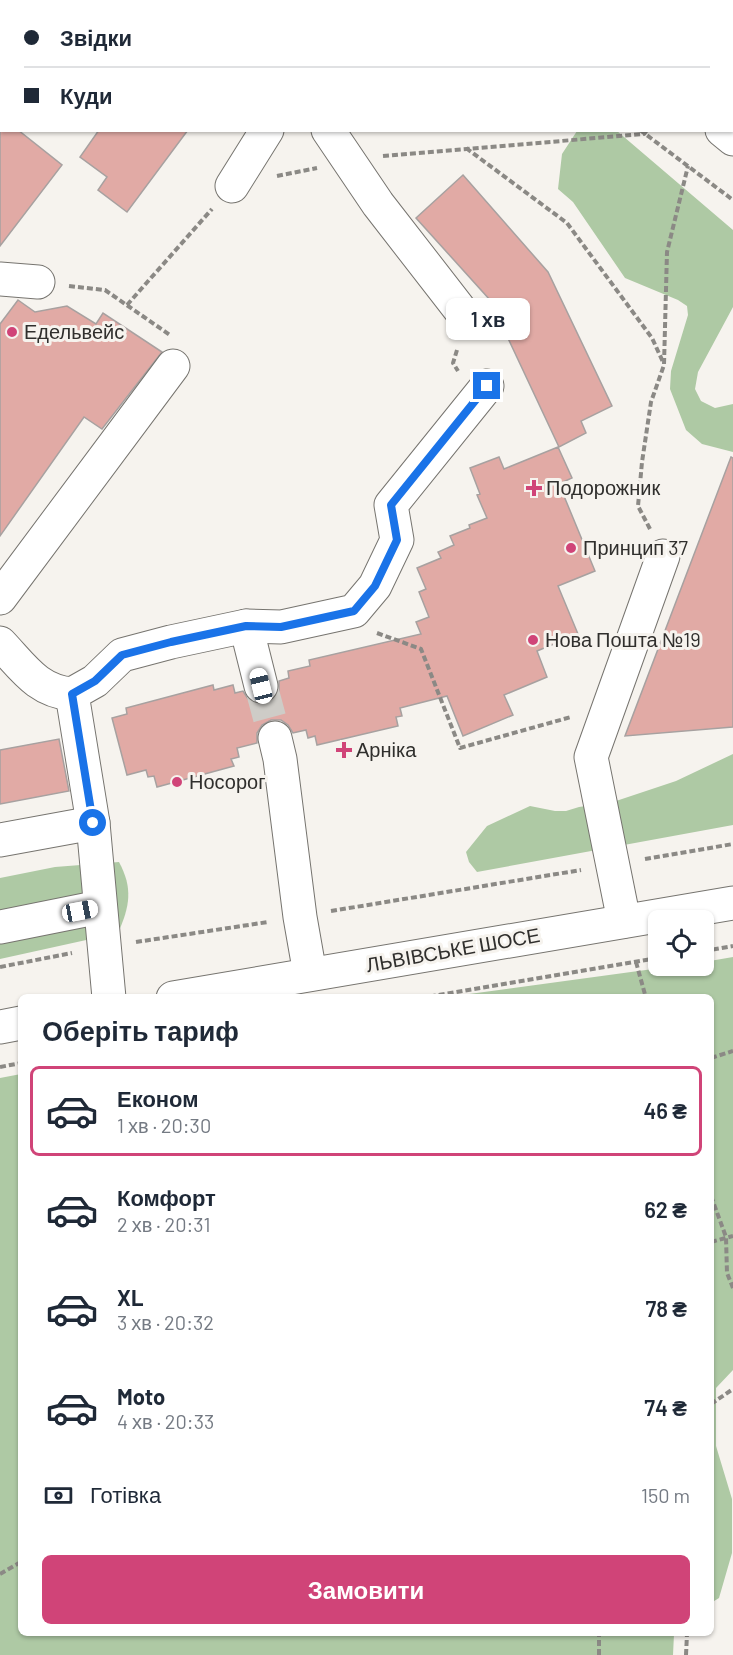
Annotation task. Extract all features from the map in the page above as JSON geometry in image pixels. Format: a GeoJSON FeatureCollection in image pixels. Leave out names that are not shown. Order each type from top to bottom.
{"type":"FeatureCollection","features":[{"type":"Feature","properties":{"kind":"main road"},"geometry":{"type":"LineString","coordinates":[[232,186],[266,132]]}},
{"type":"Feature","properties":{"kind":"main road"},"geometry":{"type":"LineString","coordinates":[[329,132],[378,204],[468,320]]}},
{"type":"Feature","properties":{"kind":"main road"},"geometry":{"type":"LineString","coordinates":[[0,279],[38,282]]}},
{"type":"Feature","properties":{"kind":"main road"},"geometry":{"type":"LineString","coordinates":[[0,598],[174,366]]}},
{"type":"Feature","properties":{"kind":"main road"},"geometry":{"type":"LineString","coordinates":[[0,643],[40,685],[57,693],[72,694],[95,681],[122,655],[246,626],[281,627],[354,611],[375,586],[397,540],[391,505],[487,386]]}},
{"type":"Feature","properties":{"kind":"main road"},"geometry":{"type":"LineString","coordinates":[[624,921],[591,757],[663,556]]}},
{"type":"Feature","properties":{"kind":"main road"},"geometry":{"type":"LineString","coordinates":[[246,626],[261,686]]}},
{"type":"Feature","properties":{"kind":"main road"},"geometry":{"type":"LineString","coordinates":[[72,694],[93,823],[109,994]]}},
{"type":"Feature","properties":{"kind":"main road"},"geometry":{"type":"LineString","coordinates":[[275,738],[280,759],[300,917],[310,974]]}},
{"type":"Feature","properties":{"kind":"main road"},"geometry":{"type":"LineString","coordinates":[[0,840],[93,823]]}},
{"type":"Feature","properties":{"kind":"main road","name":"ЛЬВІВСЬКЕ ШОСЕ"},"geometry":{"type":"LineString","coordinates":[[196,994],[733,903]]}},
{"type":"Feature","properties":{"kind":"main road"},"geometry":{"type":"LineString","coordinates":[[0,927],[100,907]]}},
{"type":"Feature","properties":{"kind":"main road"},"geometry":{"type":"LineString","coordinates":[[0,1027],[18,1024]]}},
{"type":"Feature","properties":{"kind":"path"},"geometry":{"type":"LineString","coordinates":[[396,154],[646,132],[733,200]]}},
{"type":"Feature","properties":{"kind":"path"},"geometry":{"type":"LineString","coordinates":[[465,148],[567,223],[652,338],[664,365]]}},
{"type":"Feature","properties":{"kind":"path"},"geometry":{"type":"LineString","coordinates":[[663,556],[638,506],[651,402],[664,365],[667,252],[688,166]]}},
{"type":"Feature","properties":{"kind":"path"},"geometry":{"type":"LineString","coordinates":[[127,305],[232,186]]}},
{"type":"Feature","properties":{"kind":"path"},"geometry":{"type":"LineString","coordinates":[[38,282],[105,290],[182,343],[174,366]]}},
{"type":"Feature","properties":{"kind":"path"},"geometry":{"type":"LineString","coordinates":[[369,630],[421,649],[460,748],[609,706]]}},
{"type":"Feature","properties":{"kind":"path"},"geometry":{"type":"LineString","coordinates":[[0,967],[103,947],[300,917],[733,844]]}},
{"type":"Feature","properties":{"kind":"path"},"geometry":{"type":"LineString","coordinates":[[714,949],[733,946]]}},
{"type":"Feature","properties":{"kind":"path"},"geometry":{"type":"LineString","coordinates":[[445,994],[648,960]]}},
{"type":"Feature","properties":{"kind":"path"},"geometry":{"type":"LineString","coordinates":[[636,962],[645,994]]}},
{"type":"Feature","properties":{"kind":"path"},"geometry":{"type":"LineString","coordinates":[[714,1057],[733,1051]]}},
{"type":"Feature","properties":{"kind":"path"},"geometry":{"type":"LineString","coordinates":[[0,1067],[18,1064]]}},
{"type":"Feature","properties":{"kind":"path"},"geometry":{"type":"LineString","coordinates":[[714,1204],[726,1237],[727,1273],[733,1288]]}},
{"type":"Feature","properties":{"kind":"path"},"geometry":{"type":"LineString","coordinates":[[714,1241],[733,1236]]}},
{"type":"Feature","properties":{"kind":"path"},"geometry":{"type":"LineString","coordinates":[[714,1402],[733,1389]]}},
{"type":"Feature","properties":{"kind":"path"},"geometry":{"type":"LineString","coordinates":[[0,1574],[18,1564]]}},
{"type":"Feature","properties":{"kind":"path"},"geometry":{"type":"LineString","coordinates":[[599,1636],[599,1655]]}},
{"type":"Feature","properties":{"kind":"path"},"geometry":{"type":"LineString","coordinates":[[686,1655],[687,1636]]}},
{"type":"Feature","properties":{"kind":"green space"},"geometry":{"type":"Polygon","coordinates":[[[576,132],[618,132],[733,230],[733,307],[698,372],[695,389],[701,401],[715,408],[733,404],[733,452],[702,444],[686,430],[670,389],[671,371],[688,315],[687,306],[625,278],[573,202],[558,189],[562,154],[576,132]]]}},
{"type":"Feature","properties":{"kind":"green space"},"geometry":{"type":"Polygon","coordinates":[[[733,754],[733,825],[477,872],[469,862],[466,852],[487,826],[530,806],[566,811],[613,802],[676,781],[733,754]]]}},
{"type":"Feature","properties":{"kind":"green space"},"geometry":{"type":"Polygon","coordinates":[[[119,862],[126,880],[128,897],[118,933],[0,959],[0,878],[55,867],[119,862]]]}},
{"type":"Feature","properties":{"kind":"green space"},"geometry":{"type":"Polygon","coordinates":[[[733,957],[733,1370],[716,1388],[716,1446],[732,1499],[732,1553],[719,1598],[714,1601],[714,994],[469,994],[648,970],[648,976],[714,976],[714,960],[733,957]]]}},
{"type":"Feature","properties":{"kind":"green space"},"geometry":{"type":"Polygon","coordinates":[[[18,1075],[18,1636],[674,1636],[673,1655],[0,1655],[0,1078],[18,1075]]]}},
{"type":"Feature","properties":{"kind":"building"},"geometry":{"type":"Polygon","coordinates":[[[0,132],[21,132],[62,165],[0,246],[0,132]]]}},
{"type":"Feature","properties":{"kind":"building"},"geometry":{"type":"Polygon","coordinates":[[[98,132],[187,132],[127,212],[98,190],[107,177],[80,157],[98,132]]]}},
{"type":"Feature","properties":{"kind":"building"},"geometry":{"type":"Polygon","coordinates":[[[463,175],[548,272],[612,406],[581,421],[586,433],[559,447],[490,300],[416,218],[463,175]]]}},
{"type":"Feature","properties":{"kind":"building"},"geometry":{"type":"Polygon","coordinates":[[[18,300],[35,312],[67,306],[96,324],[103,313],[162,352],[102,429],[84,417],[0,536],[0,324],[18,300]]]}},
{"type":"Feature","properties":{"kind":"building"},"geometry":{"type":"Polygon","coordinates":[[[558,447],[572,478],[559,484],[595,571],[558,586],[578,634],[537,651],[547,677],[504,695],[513,715],[463,736],[447,696],[400,708],[402,716],[396,717],[398,726],[317,745],[315,736],[308,738],[306,730],[293,733],[281,720],[271,720],[262,725],[257,733],[257,743],[237,748],[239,757],[231,759],[234,766],[157,787],[154,776],[148,777],[146,770],[127,775],[112,718],[127,714],[126,708],[213,685],[214,690],[233,685],[235,693],[243,691],[255,704],[266,704],[279,692],[279,681],[289,678],[288,671],[310,666],[309,660],[421,634],[416,622],[429,617],[419,592],[426,589],[417,568],[441,558],[438,552],[454,545],[450,536],[487,518],[477,495],[480,494],[470,468],[499,457],[504,469],[558,447]]]}},
{"type":"Feature","properties":{"kind":"building"},"geometry":{"type":"Polygon","coordinates":[[[731,457],[733,458],[733,727],[625,736],[731,457]]]}},
{"type":"Feature","properties":{"kind":"building"},"geometry":{"type":"Polygon","coordinates":[[[59,739],[69,791],[0,804],[0,750],[59,739]]]}},
{"type":"Feature","properties":{"kind":"tunnel"},"geometry":{"type":"LineString","coordinates":[[261,686],[275,738]]}},
{"type":"Feature","properties":{"kind":"place","name":"Едельвейс"},"geometry":{"type":"Point","coordinates":[12,332]}},
{"type":"Feature","properties":{"kind":"place","name":"Подорожник"},"geometry":{"type":"Point","coordinates":[534,488]}},
{"type":"Feature","properties":{"kind":"place","name":"Принцип 37"},"geometry":{"type":"Point","coordinates":[571,548]}},
{"type":"Feature","properties":{"kind":"place","name":"Нова Пошта №19"},"geometry":{"type":"Point","coordinates":[533,640]}},
{"type":"Feature","properties":{"kind":"place","name":"Арніка"},"geometry":{"type":"Point","coordinates":[344,750]}},
{"type":"Feature","properties":{"kind":"place","name":"Носорог"},"geometry":{"type":"Point","coordinates":[177,782]}},
{"type":"Feature","properties":{"kind":"route"},"geometry":{"type":"LineString","coordinates":[[93,823],[72,694],[95,681],[122,655],[246,626],[281,627],[354,611],[375,586],[397,540],[391,505],[487,386]]}}]}
